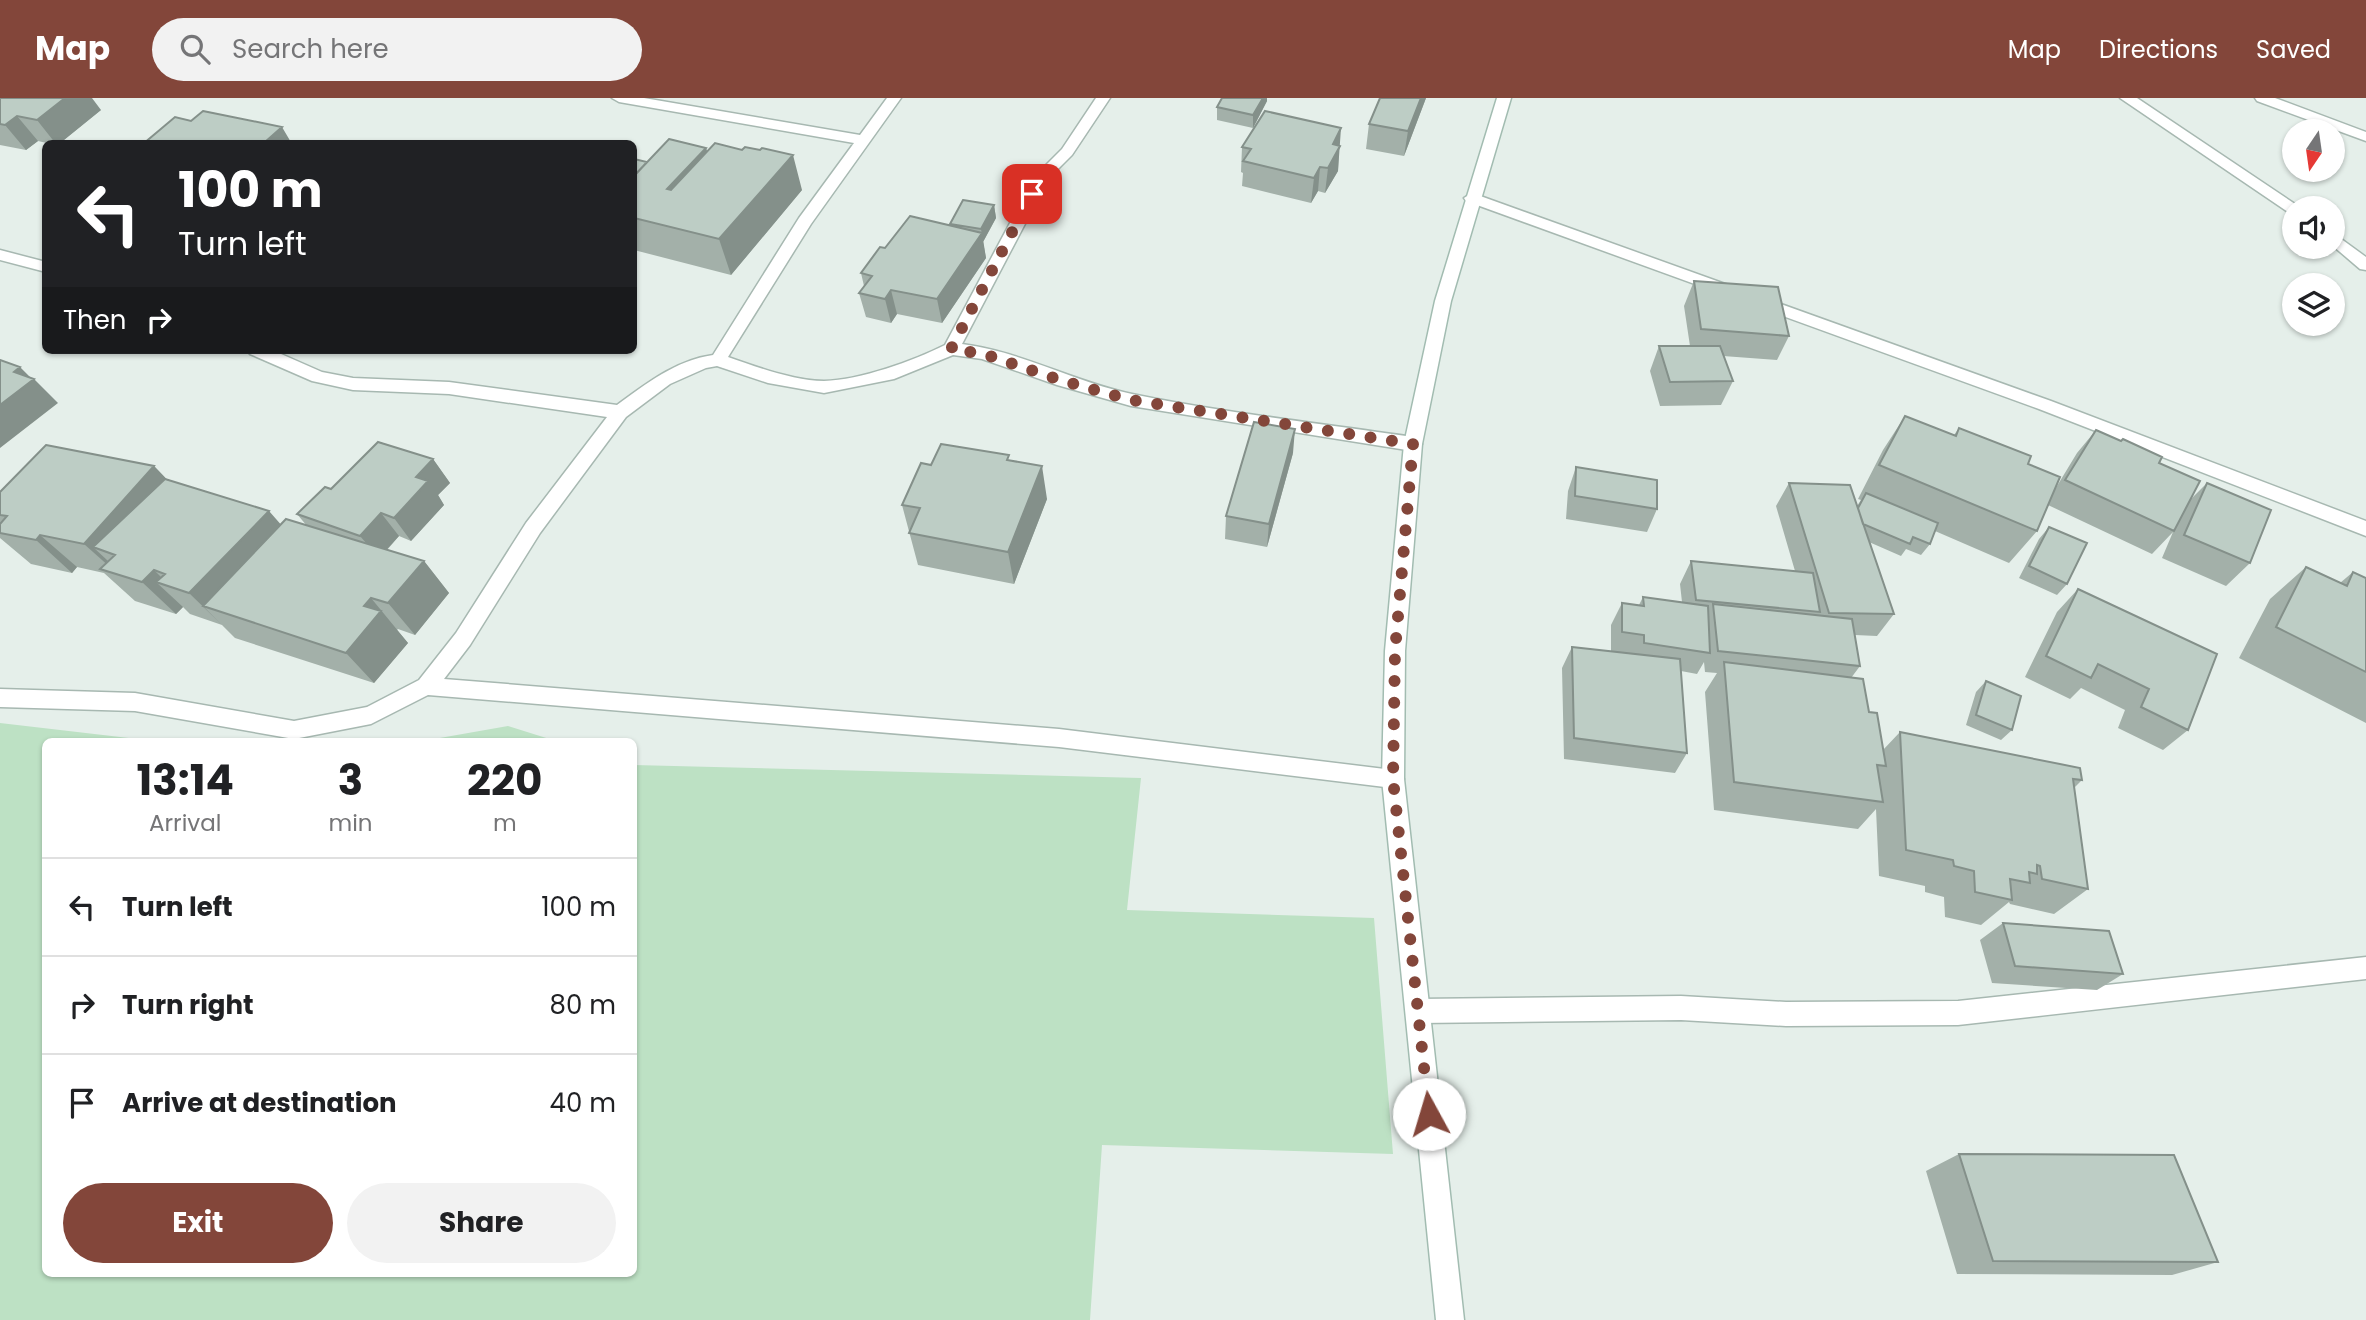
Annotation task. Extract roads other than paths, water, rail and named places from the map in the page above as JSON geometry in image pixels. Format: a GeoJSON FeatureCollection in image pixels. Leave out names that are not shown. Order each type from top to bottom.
{"type":"FeatureCollection","features":[{"type":"Feature","properties":{"kind":"street"},"geometry":{"type":"LineString","coordinates":[[619,98],[862,140]]}},
{"type":"Feature","properties":{"kind":"street"},"geometry":{"type":"LineString","coordinates":[[718,360],[805,222],[894,98]]}},
{"type":"Feature","properties":{"kind":"street"},"geometry":{"type":"LineString","coordinates":[[0,698],[135,702],[294,730],[371,715],[426,686],[463,639],[533,528],[620,412],[664,380],[703,362],[718,360],[768,377],[824,387],[888,375],[928,361],[951,349],[1043,176],[1068,152],[1103,98]]}},
{"type":"Feature","properties":{"kind":"street"},"geometry":{"type":"LineString","coordinates":[[1450,1320],[1393,779],[1395,651],[1413,444],[1444,301],[1472,198],[1504,98]]}},
{"type":"Feature","properties":{"kind":"street"},"geometry":{"type":"LineString","coordinates":[[2127,98],[2282,201]]}},
{"type":"Feature","properties":{"kind":"street"},"geometry":{"type":"LineString","coordinates":[[2262,98],[2366,137]]}},
{"type":"Feature","properties":{"kind":"street"},"geometry":{"type":"LineString","coordinates":[[1472,198],[2045,405],[2366,529]]}},
{"type":"Feature","properties":{"kind":"street"},"geometry":{"type":"LineString","coordinates":[[2345,248],[2366,265]]}},
{"type":"Feature","properties":{"kind":"street"},"geometry":{"type":"LineString","coordinates":[[0,255],[42,266]]}},
{"type":"Feature","properties":{"kind":"street"},"geometry":{"type":"LineString","coordinates":[[951,349],[984,354],[1063,381],[1131,400],[1413,444]]}},
{"type":"Feature","properties":{"kind":"street"},"geometry":{"type":"LineString","coordinates":[[265,354],[318,377],[353,384],[449,388],[620,412]]}},
{"type":"Feature","properties":{"kind":"street"},"geometry":{"type":"LineString","coordinates":[[426,686],[1059,738],[1393,779]]}},
{"type":"Feature","properties":{"kind":"street"},"geometry":{"type":"LineString","coordinates":[[1419,1011],[1681,1009],[1786,1014],[1958,1013],[2366,968]]}}]}
